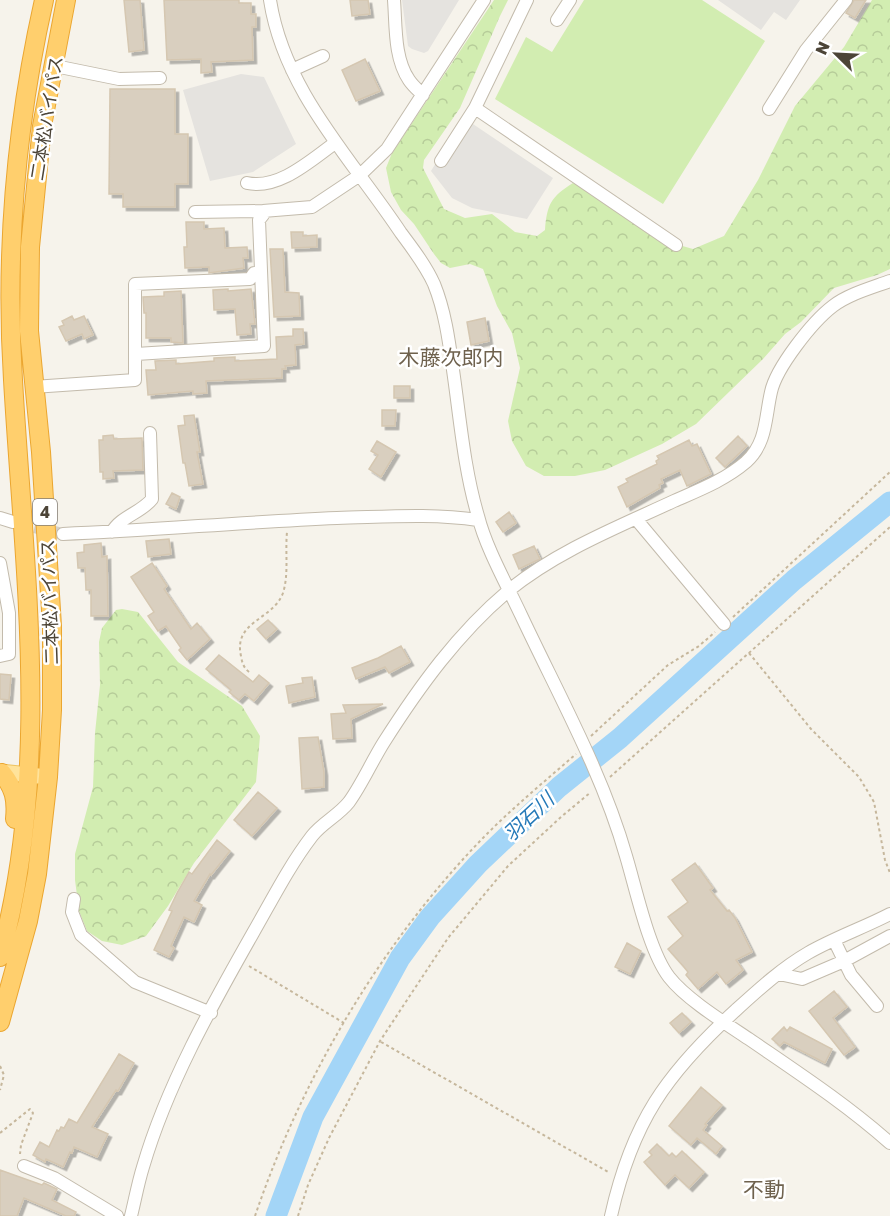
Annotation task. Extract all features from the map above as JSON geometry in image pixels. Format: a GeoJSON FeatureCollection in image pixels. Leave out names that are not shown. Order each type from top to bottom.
{"type":"FeatureCollection","features":[{"type":"Feature","properties":{"kind":"highway","name":"二本松バイパス"},"geometry":{"type":"LineString","coordinates":[[2,950],[13,906],[26,826],[29,775],[30,632],[12,378],[13,211],[25,93],[44,0]]}},
{"type":"Feature","properties":{"kind":"highway","name":"二本松バイパス"},"geometry":{"type":"LineString","coordinates":[[0,1022],[28,921],[37,874],[48,777],[52,710],[52,626],[41,452],[29,331],[30,247],[42,126],[66,0]]}},
{"type":"Feature","properties":{"kind":"highway"},"geometry":{"type":"LineString","coordinates":[[1,772],[10,783],[16,802],[2,950]]}},
{"type":"Feature","properties":{"kind":"main road"},"geometry":{"type":"LineString","coordinates":[[1,772],[48,777]]}},
{"type":"Feature","properties":{"kind":"street"},"geometry":{"type":"LineString","coordinates":[[270,0],[272,14],[292,70],[318,119],[423,264],[438,297],[450,343],[478,520],[509,591],[601,783],[622,842],[645,922],[662,966],[680,988],[723,1022],[863,1119],[890,1143]]}},
{"type":"Feature","properties":{"kind":"street"},"geometry":{"type":"LineString","coordinates":[[394,0],[402,65],[409,81],[423,95]]}},
{"type":"Feature","properties":{"kind":"street"},"geometry":{"type":"LineString","coordinates":[[195,212],[263,211],[312,207],[360,175],[387,149],[484,0]]}},
{"type":"Feature","properties":{"kind":"street"},"geometry":{"type":"LineString","coordinates":[[441,161],[475,108],[527,0]]}},
{"type":"Feature","properties":{"kind":"street"},"geometry":{"type":"LineString","coordinates":[[557,20],[570,0]]}},
{"type":"Feature","properties":{"kind":"street"},"geometry":{"type":"LineString","coordinates":[[769,110],[806,50],[846,0]]}},
{"type":"Feature","properties":{"kind":"street"},"geometry":{"type":"LineString","coordinates":[[292,70],[323,56]]}},
{"type":"Feature","properties":{"kind":"street"},"geometry":{"type":"LineString","coordinates":[[55,66],[119,79],[160,78]]}},
{"type":"Feature","properties":{"kind":"street"},"geometry":{"type":"LineString","coordinates":[[475,108],[676,245]]}},
{"type":"Feature","properties":{"kind":"street"},"geometry":{"type":"LineString","coordinates":[[247,183],[259,186],[293,173],[335,142]]}},
{"type":"Feature","properties":{"kind":"street"},"geometry":{"type":"LineString","coordinates":[[136,354],[264,346],[259,220],[263,211]]}},
{"type":"Feature","properties":{"kind":"street"},"geometry":{"type":"LineString","coordinates":[[33,387],[135,380],[135,285],[250,279],[254,273],[261,273]]}},
{"type":"Feature","properties":{"kind":"street"},"geometry":{"type":"LineString","coordinates":[[131,1216],[142,1169],[178,1077],[238,960],[294,862],[315,832],[348,803],[394,726],[439,663],[466,630],[509,591],[554,559],[714,483],[745,462],[762,441],[772,386],[778,372],[821,317],[848,297],[890,280]]}},
{"type":"Feature","properties":{"kind":"street"},"geometry":{"type":"LineString","coordinates":[[112,532],[117,523],[148,505],[152,499],[150,434]]}},
{"type":"Feature","properties":{"kind":"street"},"geometry":{"type":"LineString","coordinates":[[63,534],[289,520],[435,515],[478,520]]}},
{"type":"Feature","properties":{"kind":"street"},"geometry":{"type":"LineString","coordinates":[[0,518],[13,522]]}},
{"type":"Feature","properties":{"kind":"street"},"geometry":{"type":"LineString","coordinates":[[636,519],[724,624]]}},
{"type":"Feature","properties":{"kind":"street"},"geometry":{"type":"LineString","coordinates":[[0,564],[9,613],[9,654],[0,656]]}},
{"type":"Feature","properties":{"kind":"street"},"geometry":{"type":"LineString","coordinates":[[74,899],[72,912],[81,935],[135,982],[211,1013]]}},
{"type":"Feature","properties":{"kind":"street"},"geometry":{"type":"LineString","coordinates":[[611,1216],[620,1179],[641,1123],[664,1086],[706,1037],[759,989],[806,954],[890,914]]}},
{"type":"Feature","properties":{"kind":"street"},"geometry":{"type":"LineString","coordinates":[[779,974],[802,979],[844,961],[890,936]]}},
{"type":"Feature","properties":{"kind":"street"},"geometry":{"type":"LineString","coordinates":[[834,940],[851,975],[877,1006]]}},
{"type":"Feature","properties":{"kind":"street"},"geometry":{"type":"LineString","coordinates":[[24,1166],[54,1178],[117,1216]]}},
{"type":"Feature","properties":{"kind":"path"},"geometry":{"type":"LineString","coordinates":[[255,1216],[268,1176],[302,1101],[344,1023],[392,948],[453,871],[481,840],[668,665],[699,646],[746,607],[890,472]]}},
{"type":"Feature","properties":{"kind":"path"},"geometry":{"type":"LineString","coordinates":[[249,672],[242,661],[239,641],[248,627],[269,611],[282,596],[289,520]]}},
{"type":"Feature","properties":{"kind":"path"},"geometry":{"type":"LineString","coordinates":[[298,1216],[308,1185],[329,1138],[380,1041],[448,938],[508,867],[561,817],[695,703],[890,526]]}},
{"type":"Feature","properties":{"kind":"path"},"geometry":{"type":"LineString","coordinates":[[749,652],[811,729],[859,777],[874,802],[885,860],[890,873]]}},
{"type":"Feature","properties":{"kind":"path"},"geometry":{"type":"LineString","coordinates":[[238,960],[344,1023]]}},
{"type":"Feature","properties":{"kind":"path"},"geometry":{"type":"LineString","coordinates":[[380,1041],[620,1179]]}},
{"type":"Feature","properties":{"kind":"path"},"geometry":{"type":"LineString","coordinates":[[0,1066],[4,1075],[0,1090]]}},
{"type":"Feature","properties":{"kind":"path"},"geometry":{"type":"LineString","coordinates":[[0,1134],[30,1109],[33,1113],[21,1145],[20,1161],[24,1166]]}},
{"type":"Feature","properties":{"kind":"green space"},"geometry":{"type":"Polygon","coordinates":[[[494,0],[508,0],[460,108],[424,160],[423,168],[444,209],[465,218],[492,214],[515,232],[537,236],[545,230],[549,207],[555,197],[573,183],[590,190],[665,241],[693,249],[724,236],[758,180],[795,106],[844,47],[872,0],[890,0],[890,269],[834,288],[696,424],[662,444],[605,470],[575,476],[544,476],[526,466],[512,441],[508,421],[520,368],[512,333],[497,306],[483,269],[470,264],[450,268],[441,263],[414,224],[401,210],[391,192],[386,168],[392,153],[494,0]]]}},
{"type":"Feature","properties":{"kind":"green space"},"geometry":{"type":"Polygon","coordinates":[[[584,0],[702,0],[765,41],[663,204],[495,99],[526,37],[552,52],[584,0]]]}},
{"type":"Feature","properties":{"kind":"green space"},"geometry":{"type":"Polygon","coordinates":[[[116,610],[138,612],[178,662],[242,706],[260,736],[256,782],[194,863],[168,906],[146,936],[122,945],[102,941],[87,931],[79,911],[75,880],[75,854],[93,787],[100,685],[99,642],[102,628],[116,610]]]}},
{"type":"Feature","properties":{"kind":"shaded area"},"geometry":{"type":"Polygon","coordinates":[[[402,0],[459,0],[428,51],[424,53],[408,46],[402,0]]]}},
{"type":"Feature","properties":{"kind":"shaded area"},"geometry":{"type":"Polygon","coordinates":[[[718,0],[800,0],[786,20],[774,12],[761,30],[718,0]]]}},
{"type":"Feature","properties":{"kind":"shaded area"},"geometry":{"type":"Polygon","coordinates":[[[241,74],[264,77],[296,144],[253,172],[210,181],[183,90],[241,74]]]}},
{"type":"Feature","properties":{"kind":"shaded area"},"geometry":{"type":"Polygon","coordinates":[[[464,118],[553,178],[527,219],[472,208],[452,198],[431,171],[464,118]]]}},
{"type":"Feature","properties":{"kind":"building"},"geometry":{"type":"Polygon","coordinates":[[[124,0],[140,0],[144,50],[129,52],[124,0]]]}},
{"type":"Feature","properties":{"kind":"building"},"geometry":{"type":"Polygon","coordinates":[[[164,0],[239,0],[239,3],[251,3],[251,14],[256,14],[256,27],[252,27],[253,60],[211,62],[212,72],[201,73],[201,59],[167,60],[164,0]]]}},
{"type":"Feature","properties":{"kind":"building"},"geometry":{"type":"Polygon","coordinates":[[[350,0],[368,0],[370,14],[352,16],[350,0]]]}},
{"type":"Feature","properties":{"kind":"building"},"geometry":{"type":"Polygon","coordinates":[[[854,0],[866,0],[855,18],[846,13],[854,0]]]}},
{"type":"Feature","properties":{"kind":"building"},"geometry":{"type":"Polygon","coordinates":[[[365,59],[380,91],[356,101],[342,70],[365,59]]]}},
{"type":"Feature","properties":{"kind":"building"},"geometry":{"type":"Polygon","coordinates":[[[110,89],[175,89],[175,134],[188,134],[188,184],[175,184],[175,207],[123,207],[123,194],[109,194],[110,89]]]}},
{"type":"Feature","properties":{"kind":"building"},"geometry":{"type":"Polygon","coordinates":[[[186,222],[204,222],[204,229],[224,228],[225,248],[247,247],[248,258],[243,258],[244,268],[209,273],[209,267],[185,268],[186,222]]]}},
{"type":"Feature","properties":{"kind":"building"},"geometry":{"type":"Polygon","coordinates":[[[291,232],[303,232],[303,236],[317,235],[317,247],[292,248],[291,232]]]}},
{"type":"Feature","properties":{"kind":"building"},"geometry":{"type":"Polygon","coordinates":[[[270,249],[283,249],[285,292],[299,293],[300,316],[274,317],[270,249]]]}},
{"type":"Feature","properties":{"kind":"building"},"geometry":{"type":"Polygon","coordinates":[[[228,289],[228,291],[251,289],[255,324],[250,324],[251,334],[237,335],[235,309],[214,310],[213,290],[228,289]]]}},
{"type":"Feature","properties":{"kind":"building"},"geometry":{"type":"Polygon","coordinates":[[[181,291],[183,343],[171,342],[171,338],[146,338],[146,313],[144,313],[143,297],[164,296],[164,292],[181,291]]]}},
{"type":"Feature","properties":{"kind":"building"},"geometry":{"type":"Polygon","coordinates":[[[72,316],[74,320],[84,316],[93,335],[84,339],[82,334],[66,341],[59,327],[64,325],[62,321],[72,316]]]}},
{"type":"Feature","properties":{"kind":"building"},"geometry":{"type":"Polygon","coordinates":[[[485,318],[489,341],[471,345],[467,322],[485,318]]]}},
{"type":"Feature","properties":{"kind":"building"},"geometry":{"type":"Polygon","coordinates":[[[293,329],[303,329],[304,344],[295,345],[296,365],[285,366],[286,369],[282,369],[282,378],[206,381],[207,393],[193,394],[193,391],[148,395],[146,370],[156,370],[155,361],[176,360],[176,364],[214,361],[214,358],[235,357],[235,361],[277,359],[276,337],[293,336],[293,329]]]}},
{"type":"Feature","properties":{"kind":"building"},"geometry":{"type":"Polygon","coordinates":[[[394,386],[410,386],[410,398],[394,398],[394,386]]]}},
{"type":"Feature","properties":{"kind":"building"},"geometry":{"type":"Polygon","coordinates":[[[382,410],[396,410],[395,426],[382,426],[382,410]]]}},
{"type":"Feature","properties":{"kind":"building"},"geometry":{"type":"Polygon","coordinates":[[[194,415],[200,452],[197,452],[203,484],[189,486],[178,426],[185,425],[184,416],[194,415]]]}},
{"type":"Feature","properties":{"kind":"building"},"geometry":{"type":"Polygon","coordinates":[[[113,435],[114,439],[142,438],[143,470],[113,471],[114,478],[103,479],[103,472],[100,472],[99,440],[103,440],[103,436],[113,435]]]}},
{"type":"Feature","properties":{"kind":"building"},"geometry":{"type":"Polygon","coordinates":[[[738,436],[747,446],[725,467],[716,458],[738,436]]]}},
{"type":"Feature","properties":{"kind":"building"},"geometry":{"type":"Polygon","coordinates":[[[689,440],[692,446],[697,444],[711,474],[687,486],[680,470],[661,479],[663,483],[659,485],[660,488],[627,507],[618,487],[628,482],[626,479],[657,464],[656,461],[659,459],[657,456],[689,440]]]}},
{"type":"Feature","properties":{"kind":"building"},"geometry":{"type":"Polygon","coordinates":[[[377,441],[396,452],[381,477],[369,469],[378,455],[371,451],[377,441]]]}},
{"type":"Feature","properties":{"kind":"building"},"geometry":{"type":"Polygon","coordinates":[[[172,493],[180,497],[176,509],[166,504],[172,493]]]}},
{"type":"Feature","properties":{"kind":"building"},"geometry":{"type":"Polygon","coordinates":[[[509,512],[516,523],[503,532],[496,522],[509,512]]]}},
{"type":"Feature","properties":{"kind":"building"},"geometry":{"type":"Polygon","coordinates":[[[169,539],[171,554],[148,557],[146,541],[169,539]]]}},
{"type":"Feature","properties":{"kind":"building"},"geometry":{"type":"Polygon","coordinates":[[[101,543],[102,557],[107,556],[108,616],[91,616],[91,590],[86,590],[85,568],[78,568],[77,553],[84,552],[84,545],[101,543]]]}},
{"type":"Feature","properties":{"kind":"building"},"geometry":{"type":"Polygon","coordinates":[[[534,546],[540,559],[519,569],[513,555],[534,546]]]}},
{"type":"Feature","properties":{"kind":"building"},"geometry":{"type":"Polygon","coordinates":[[[152,563],[167,586],[164,589],[191,629],[197,623],[210,639],[187,660],[166,626],[158,631],[148,616],[154,612],[131,577],[152,563]]]}},
{"type":"Feature","properties":{"kind":"building"},"geometry":{"type":"Polygon","coordinates":[[[268,620],[277,629],[266,639],[257,629],[268,620]]]}},
{"type":"Feature","properties":{"kind":"building"},"geometry":{"type":"Polygon","coordinates":[[[401,646],[410,662],[389,673],[385,667],[356,679],[352,668],[401,646]]]}},
{"type":"Feature","properties":{"kind":"building"},"geometry":{"type":"Polygon","coordinates":[[[219,655],[253,682],[259,675],[269,683],[254,701],[245,694],[239,700],[229,692],[231,690],[206,669],[219,655]]]}},
{"type":"Feature","properties":{"kind":"building"},"geometry":{"type":"Polygon","coordinates":[[[0,674],[11,675],[9,700],[0,699],[0,674]]]}},
{"type":"Feature","properties":{"kind":"building"},"geometry":{"type":"Polygon","coordinates":[[[312,677],[315,697],[289,703],[286,686],[303,683],[302,678],[312,677]]]}},
{"type":"Feature","properties":{"kind":"building"},"geometry":{"type":"Polygon","coordinates":[[[383,704],[351,719],[352,738],[333,739],[331,714],[346,713],[343,705],[383,704]]]}},
{"type":"Feature","properties":{"kind":"building"},"geometry":{"type":"Polygon","coordinates":[[[318,737],[324,787],[302,789],[299,738],[318,737]]]}},
{"type":"Feature","properties":{"kind":"building"},"geometry":{"type":"Polygon","coordinates":[[[258,792],[277,808],[252,836],[234,820],[258,792]]]}},
{"type":"Feature","properties":{"kind":"building"},"geometry":{"type":"Polygon","coordinates":[[[217,840],[230,851],[210,874],[194,901],[202,905],[194,922],[184,917],[171,946],[174,948],[169,957],[154,950],[172,911],[169,910],[189,872],[192,874],[217,840]]]}},
{"type":"Feature","properties":{"kind":"building"},"geometry":{"type":"Polygon","coordinates":[[[695,863],[713,888],[710,890],[735,918],[752,952],[736,960],[743,970],[726,984],[717,972],[698,989],[686,975],[688,972],[668,949],[683,936],[668,917],[688,902],[672,880],[695,863]]]}},
{"type":"Feature","properties":{"kind":"building"},"geometry":{"type":"Polygon","coordinates":[[[627,943],[641,951],[630,974],[615,967],[627,943]]]}},
{"type":"Feature","properties":{"kind":"building"},"geometry":{"type":"Polygon","coordinates":[[[834,991],[847,1007],[833,1018],[855,1047],[844,1055],[809,1011],[834,991]]]}},
{"type":"Feature","properties":{"kind":"building"},"geometry":{"type":"Polygon","coordinates":[[[682,1013],[691,1022],[679,1033],[670,1023],[682,1013]]]}},
{"type":"Feature","properties":{"kind":"building"},"geometry":{"type":"Polygon","coordinates":[[[784,1027],[787,1031],[790,1027],[832,1049],[825,1063],[784,1042],[780,1046],[772,1039],[784,1027]]]}},
{"type":"Feature","properties":{"kind":"building"},"geometry":{"type":"Polygon","coordinates":[[[119,1054],[134,1063],[118,1091],[116,1090],[92,1127],[108,1134],[97,1157],[74,1147],[63,1167],[46,1159],[45,1162],[33,1155],[40,1142],[49,1147],[57,1130],[64,1128],[69,1119],[77,1123],[119,1054]]]}},
{"type":"Feature","properties":{"kind":"building"},"geometry":{"type":"Polygon","coordinates":[[[701,1087],[722,1105],[705,1124],[707,1125],[703,1130],[722,1146],[716,1154],[697,1138],[691,1145],[669,1126],[701,1087]]]}},
{"type":"Feature","properties":{"kind":"building"},"geometry":{"type":"Polygon","coordinates":[[[657,1144],[669,1156],[672,1153],[676,1157],[682,1151],[704,1172],[689,1188],[675,1175],[665,1185],[644,1162],[652,1155],[649,1152],[657,1144]]]}},
{"type":"Feature","properties":{"kind":"building"},"geometry":{"type":"Polygon","coordinates":[[[0,1170],[57,1189],[52,1200],[76,1212],[74,1216],[66,1216],[24,1198],[17,1216],[0,1216],[0,1170]]]}},
{"type":"Feature","properties":{"kind":"waterway","name":"羽石川"},"geometry":{"type":"LineString","coordinates":[[276,1216],[313,1117],[400,958],[430,917],[478,864],[559,787],[620,738],[794,580],[890,502]]}},
{"type":"Feature","properties":{"kind":"tunnel"},"geometry":{"type":"LineString","coordinates":[[17,523],[63,534]]}},
{"type":"Feature","properties":{"kind":"district","name":"木藤次郎内"},"geometry":{"type":"Point","coordinates":[451,357]}},
{"type":"Feature","properties":{"kind":"district","name":"不動"},"geometry":{"type":"Point","coordinates":[764,1189]}}]}
